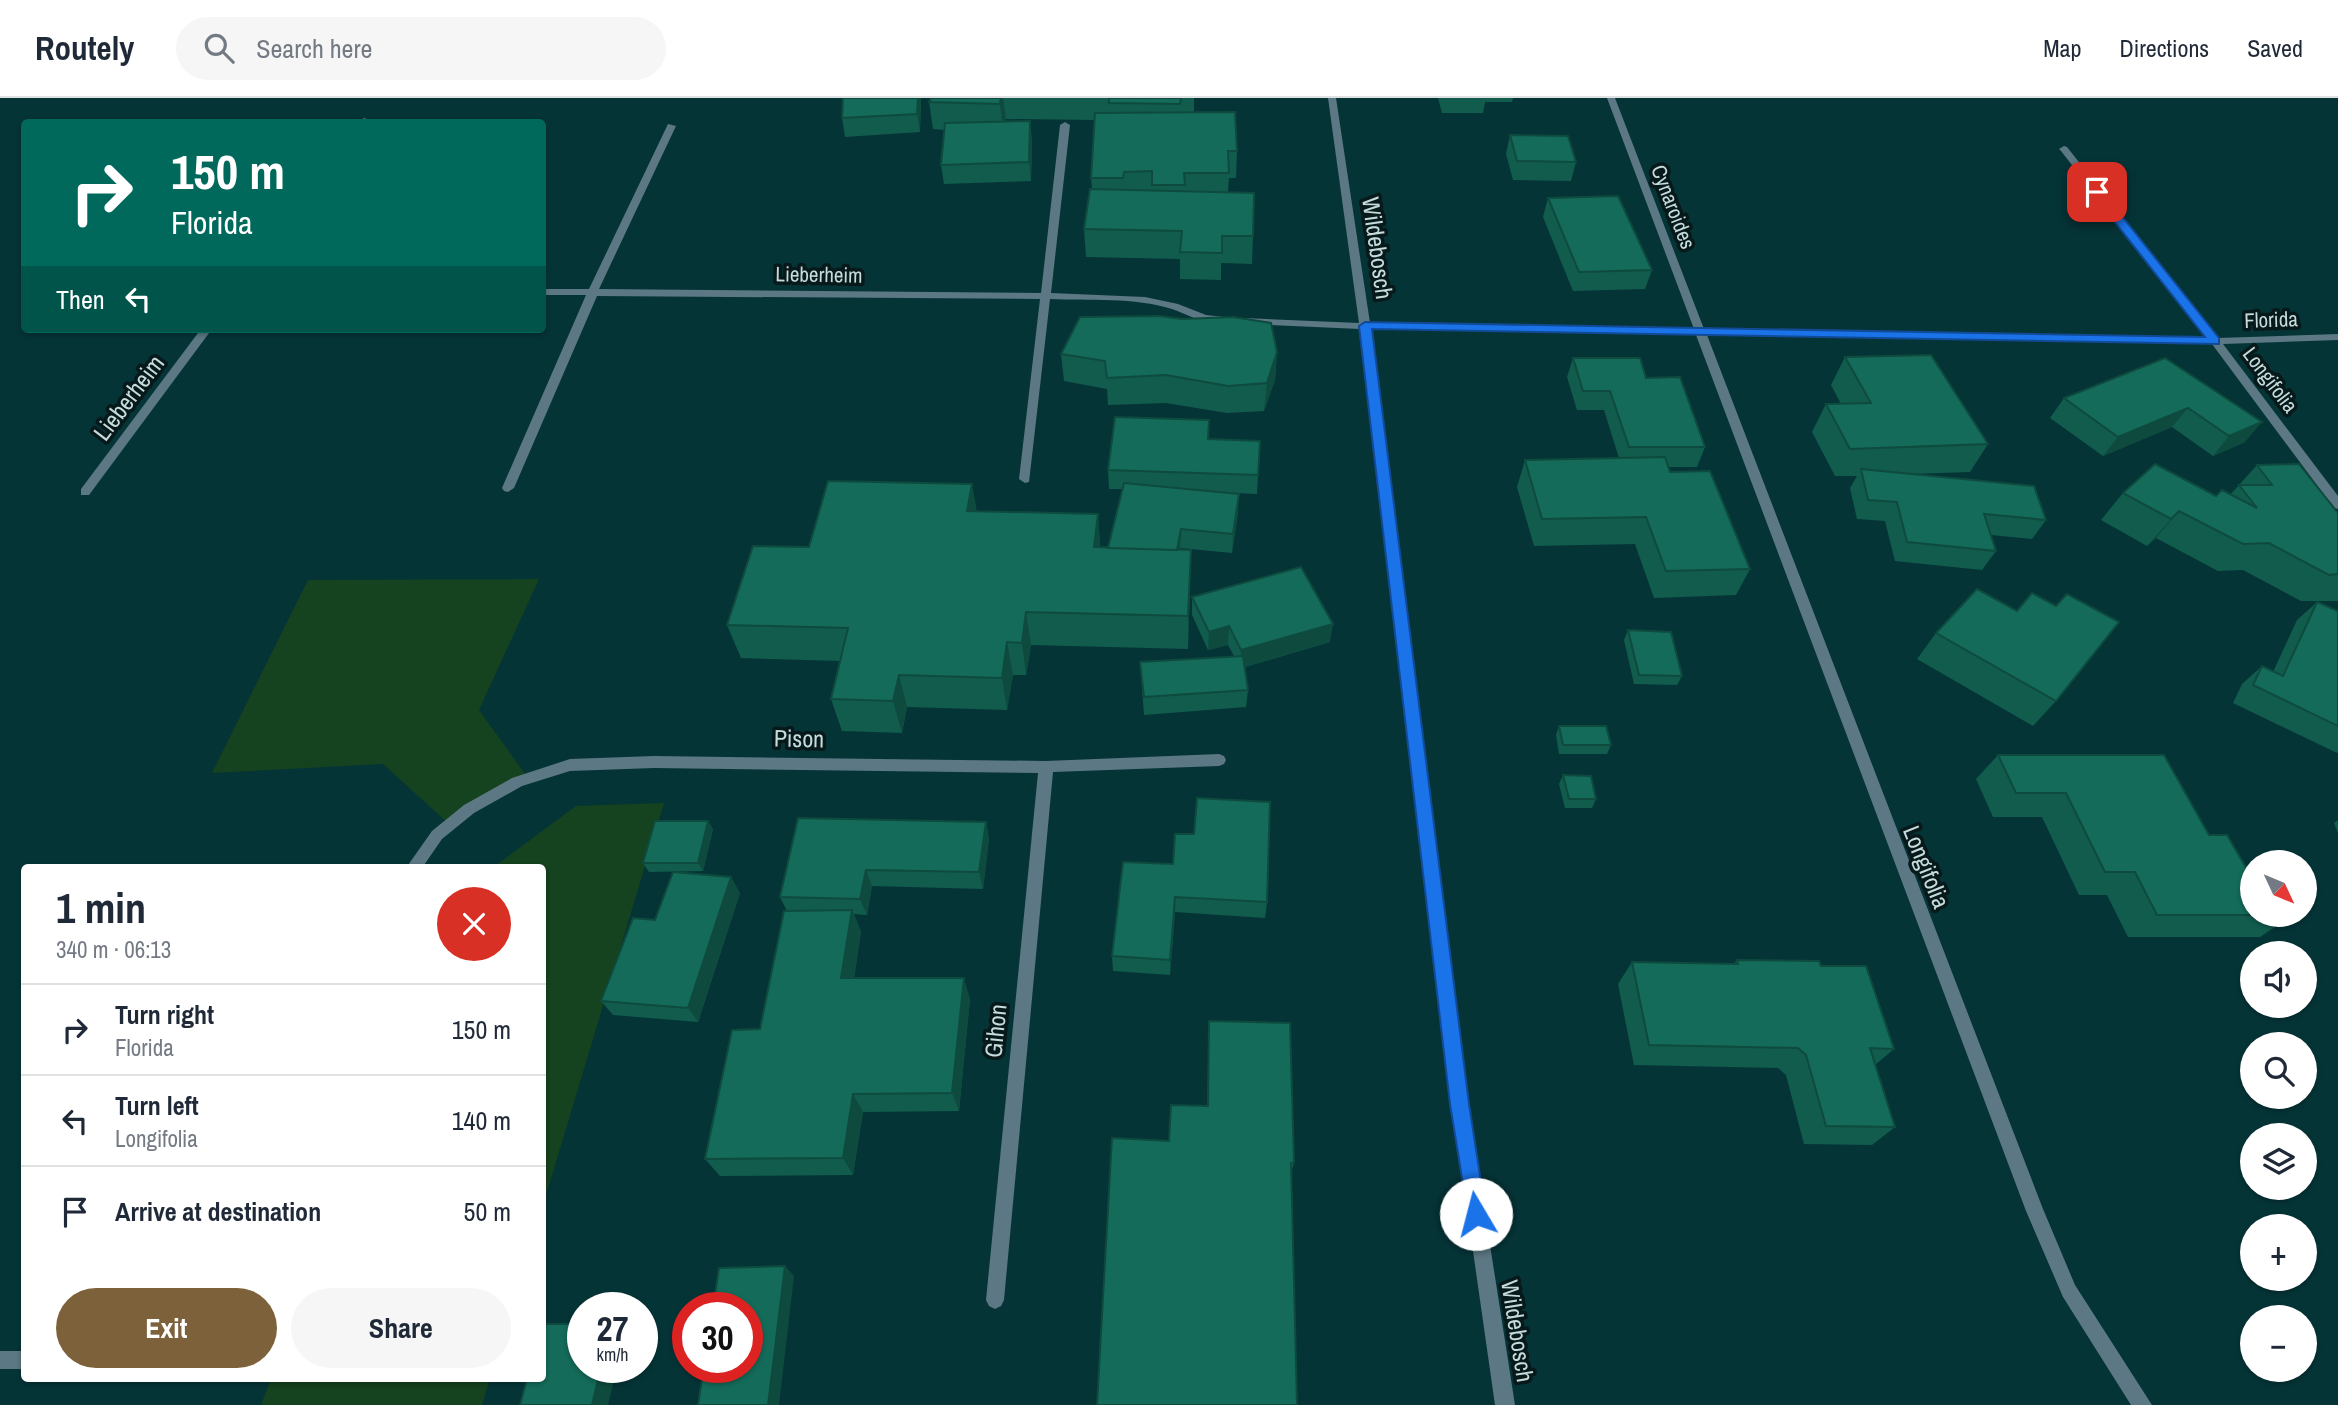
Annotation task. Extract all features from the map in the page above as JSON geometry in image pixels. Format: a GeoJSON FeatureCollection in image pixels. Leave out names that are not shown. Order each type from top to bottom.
{"type":"FeatureCollection","features":[{"type":"Feature","properties":{"kind":"street","name":"Wildebosch"},"geometry":{"type":"LineString","coordinates":[[1332,98],[1365,326],[1460,1104],[1505,1405]]}},
{"type":"Feature","properties":{"kind":"street","name":"Cynaroides"},"geometry":{"type":"LineString","coordinates":[[1611,98],[1701,330]]}},
{"type":"Feature","properties":{"kind":"street"},"geometry":{"type":"LineString","coordinates":[[1025,479],[1065,125]]}},
{"type":"Feature","properties":{"kind":"street"},"geometry":{"type":"LineString","coordinates":[[508,488],[593,292],[671,126]]}},
{"type":"Feature","properties":{"kind":"street","name":"Longifolia"},"geometry":{"type":"LineString","coordinates":[[2064,149],[2215,341],[2338,505]]}},
{"type":"Feature","properties":{"kind":"street","name":"Lieberheim"},"geometry":{"type":"LineString","coordinates":[[546,292],[1045,296],[1153,301],[1203,318],[1365,326]]}},
{"type":"Feature","properties":{"kind":"street","name":"Florida"},"geometry":{"type":"LineString","coordinates":[[1365,326],[2215,341],[2338,337]]}},
{"type":"Feature","properties":{"kind":"street","name":"Longifolia"},"geometry":{"type":"LineString","coordinates":[[1701,330],[1886,828],[1988,1084],[2035,1211],[2069,1291],[2142,1405]]}},
{"type":"Feature","properties":{"kind":"street","name":"Lieberheim"},"geometry":{"type":"LineString","coordinates":[[86,492],[203,333]]}},
{"type":"Feature","properties":{"kind":"street","name":"Pison"},"geometry":{"type":"LineString","coordinates":[[416,864],[437,835],[469,809],[517,782],[570,765],[654,762],[1046,767],[1219,760]]}},
{"type":"Feature","properties":{"kind":"street","name":"Gihon"},"geometry":{"type":"LineString","coordinates":[[995,1300],[1046,767]]}},
{"type":"Feature","properties":{"kind":"street"},"geometry":{"type":"LineString","coordinates":[[0,1360],[21,1360]]}},
{"type":"Feature","properties":{"kind":"green space"},"geometry":{"type":"Polygon","coordinates":[[[539,579],[479,710],[528,778],[450,825],[383,764],[212,773],[308,580],[539,579]]]}},
{"type":"Feature","properties":{"kind":"green space"},"geometry":{"type":"Polygon","coordinates":[[[664,803],[546,1195],[546,864],[497,864],[576,806],[664,803]]]}},
{"type":"Feature","properties":{"kind":"green space"},"geometry":{"type":"Polygon","coordinates":[[[270,1382],[489,1382],[482,1405],[261,1405],[270,1382]]]}},
{"type":"Feature","properties":{"kind":"building"},"geometry":{"type":"Polygon","coordinates":[[[843,98],[918,98],[917,114],[842,118],[843,98]]]}},
{"type":"Feature","properties":{"kind":"building"},"geometry":{"type":"Polygon","coordinates":[[[931,98],[1001,98],[1000,104],[929,102],[931,98]]]}},
{"type":"Feature","properties":{"kind":"building"},"geometry":{"type":"Polygon","coordinates":[[[1109,98],[1181,98],[1180,104],[1109,103],[1109,98]]]}},
{"type":"Feature","properties":{"kind":"building"},"geometry":{"type":"Polygon","coordinates":[[[1235,112],[1237,151],[1228,151],[1229,173],[1184,173],[1185,185],[1152,185],[1152,171],[1124,172],[1123,178],[1091,178],[1095,113],[1235,112]]]}},
{"type":"Feature","properties":{"kind":"building"},"geometry":{"type":"Polygon","coordinates":[[[1030,121],[1029,162],[941,165],[945,123],[1030,121]]]}},
{"type":"Feature","properties":{"kind":"building"},"geometry":{"type":"Polygon","coordinates":[[[1510,135],[1568,136],[1576,162],[1517,161],[1510,135]]]}},
{"type":"Feature","properties":{"kind":"building"},"geometry":{"type":"Polygon","coordinates":[[[1090,189],[1254,193],[1253,236],[1222,236],[1222,253],[1180,252],[1182,231],[1084,229],[1090,189]]]}},
{"type":"Feature","properties":{"kind":"building"},"geometry":{"type":"Polygon","coordinates":[[[1618,196],[1652,270],[1579,272],[1548,198],[1618,196]]]}},
{"type":"Feature","properties":{"kind":"building"},"geometry":{"type":"Polygon","coordinates":[[[1159,316],[1182,319],[1233,317],[1271,323],[1277,352],[1267,383],[1228,386],[1166,375],[1107,378],[1105,361],[1061,354],[1080,317],[1159,316]]]}},
{"type":"Feature","properties":{"kind":"building"},"geometry":{"type":"Polygon","coordinates":[[[1931,355],[1988,444],[1850,449],[1826,404],[1871,403],[1845,357],[1931,355]]]}},
{"type":"Feature","properties":{"kind":"building"},"geometry":{"type":"Polygon","coordinates":[[[1573,358],[1640,358],[1646,378],[1680,377],[1705,447],[1629,447],[1610,391],[1583,391],[1573,358]]]}},
{"type":"Feature","properties":{"kind":"building"},"geometry":{"type":"Polygon","coordinates":[[[2165,358],[2262,422],[2229,436],[2188,408],[2118,437],[2064,398],[2165,358]]]}},
{"type":"Feature","properties":{"kind":"building"},"geometry":{"type":"Polygon","coordinates":[[[1115,417],[1209,420],[1208,439],[1260,441],[1258,475],[1108,470],[1115,417]]]}},
{"type":"Feature","properties":{"kind":"building"},"geometry":{"type":"Polygon","coordinates":[[[1665,457],[1670,472],[1710,471],[1750,569],[1666,571],[1646,517],[1542,519],[1525,460],[1665,457]]]}},
{"type":"Feature","properties":{"kind":"building"},"geometry":{"type":"Polygon","coordinates":[[[2155,464],[2216,496],[2222,490],[2257,508],[2239,485],[2272,485],[2257,465],[2299,464],[2338,513],[2338,574],[2329,575],[2269,543],[2243,544],[2179,511],[2171,519],[2123,493],[2155,464]]]}},
{"type":"Feature","properties":{"kind":"building"},"geometry":{"type":"Polygon","coordinates":[[[1861,469],[2034,486],[2046,520],[1984,514],[1996,551],[1907,542],[1897,502],[1868,500],[1861,469]]]}},
{"type":"Feature","properties":{"kind":"building"},"geometry":{"type":"Polygon","coordinates":[[[828,481],[972,484],[967,511],[1098,514],[1094,547],[1191,550],[1188,616],[1026,612],[1022,643],[1007,642],[1002,678],[899,675],[893,701],[831,699],[848,628],[727,625],[753,546],[809,547],[828,481]]]}},
{"type":"Feature","properties":{"kind":"building"},"geometry":{"type":"Polygon","coordinates":[[[1124,483],[1239,494],[1233,534],[1181,529],[1177,550],[1108,548],[1124,483]]]}},
{"type":"Feature","properties":{"kind":"building"},"geometry":{"type":"Polygon","coordinates":[[[1301,567],[1333,624],[1241,650],[1229,626],[1209,632],[1192,597],[1301,567]]]}},
{"type":"Feature","properties":{"kind":"building"},"geometry":{"type":"Polygon","coordinates":[[[1977,589],[2017,611],[2032,593],[2056,606],[2067,594],[2119,622],[2056,701],[1936,633],[1977,589]]]}},
{"type":"Feature","properties":{"kind":"building"},"geometry":{"type":"Polygon","coordinates":[[[2317,602],[2338,611],[2338,726],[2253,685],[2262,666],[2283,676],[2317,602]]]}},
{"type":"Feature","properties":{"kind":"building"},"geometry":{"type":"Polygon","coordinates":[[[1628,630],[1671,632],[1682,676],[1639,675],[1628,630]]]}},
{"type":"Feature","properties":{"kind":"building"},"geometry":{"type":"Polygon","coordinates":[[[1243,656],[1248,690],[1144,697],[1140,662],[1243,656]]]}},
{"type":"Feature","properties":{"kind":"building"},"geometry":{"type":"Polygon","coordinates":[[[1559,726],[1606,726],[1611,745],[1563,745],[1559,726]]]}},
{"type":"Feature","properties":{"kind":"building"},"geometry":{"type":"Polygon","coordinates":[[[1998,755],[2164,755],[2209,835],[2227,835],[2240,857],[2240,915],[2157,915],[2135,872],[2105,872],[2066,793],[2016,793],[1998,755]]]}},
{"type":"Feature","properties":{"kind":"building"},"geometry":{"type":"Polygon","coordinates":[[[1563,775],[1591,776],[1596,799],[1569,799],[1563,775]]]}},
{"type":"Feature","properties":{"kind":"building"},"geometry":{"type":"Polygon","coordinates":[[[1197,798],[1270,802],[1267,902],[1175,897],[1170,960],[1112,956],[1123,862],[1173,864],[1175,834],[1194,834],[1197,798]]]}},
{"type":"Feature","properties":{"kind":"building"},"geometry":{"type":"Polygon","coordinates":[[[798,818],[986,822],[979,872],[866,870],[860,899],[780,897],[798,818]]]}},
{"type":"Feature","properties":{"kind":"building"},"geometry":{"type":"Polygon","coordinates":[[[655,821],[708,821],[698,863],[643,863],[655,821]]]}},
{"type":"Feature","properties":{"kind":"building"},"geometry":{"type":"Polygon","coordinates":[[[673,872],[731,877],[688,1008],[601,1001],[633,918],[655,920],[673,872]]]}},
{"type":"Feature","properties":{"kind":"building"},"geometry":{"type":"Polygon","coordinates":[[[852,910],[841,978],[964,978],[952,1093],[853,1094],[843,1158],[705,1159],[732,1030],[760,1029],[784,911],[852,910]]]}},
{"type":"Feature","properties":{"kind":"building"},"geometry":{"type":"Polygon","coordinates":[[[1737,960],[1819,961],[1821,966],[1866,966],[1894,1049],[1870,1048],[1895,1127],[1826,1126],[1806,1055],[1798,1048],[1649,1045],[1632,962],[1738,964],[1737,960]]]}},
{"type":"Feature","properties":{"kind":"building"},"geometry":{"type":"Polygon","coordinates":[[[1209,1021],[1290,1023],[1297,1405],[1097,1405],[1112,1138],[1169,1141],[1171,1105],[1208,1106],[1209,1021]]]}},
{"type":"Feature","properties":{"kind":"building"},"geometry":{"type":"Polygon","coordinates":[[[785,1266],[768,1405],[698,1405],[701,1383],[763,1383],[763,1292],[715,1292],[719,1268],[785,1266]]]}},
{"type":"Feature","properties":{"kind":"building"},"geometry":{"type":"Polygon","coordinates":[[[546,1324],[567,1324],[567,1383],[597,1383],[592,1405],[520,1405],[526,1382],[546,1382],[546,1324]]]}},
{"type":"Feature","properties":{"kind":"route"},"geometry":{"type":"LineString","coordinates":[[1476,1214],[1460,1104],[1365,326],[2215,341],[2097,192]]}}]}
